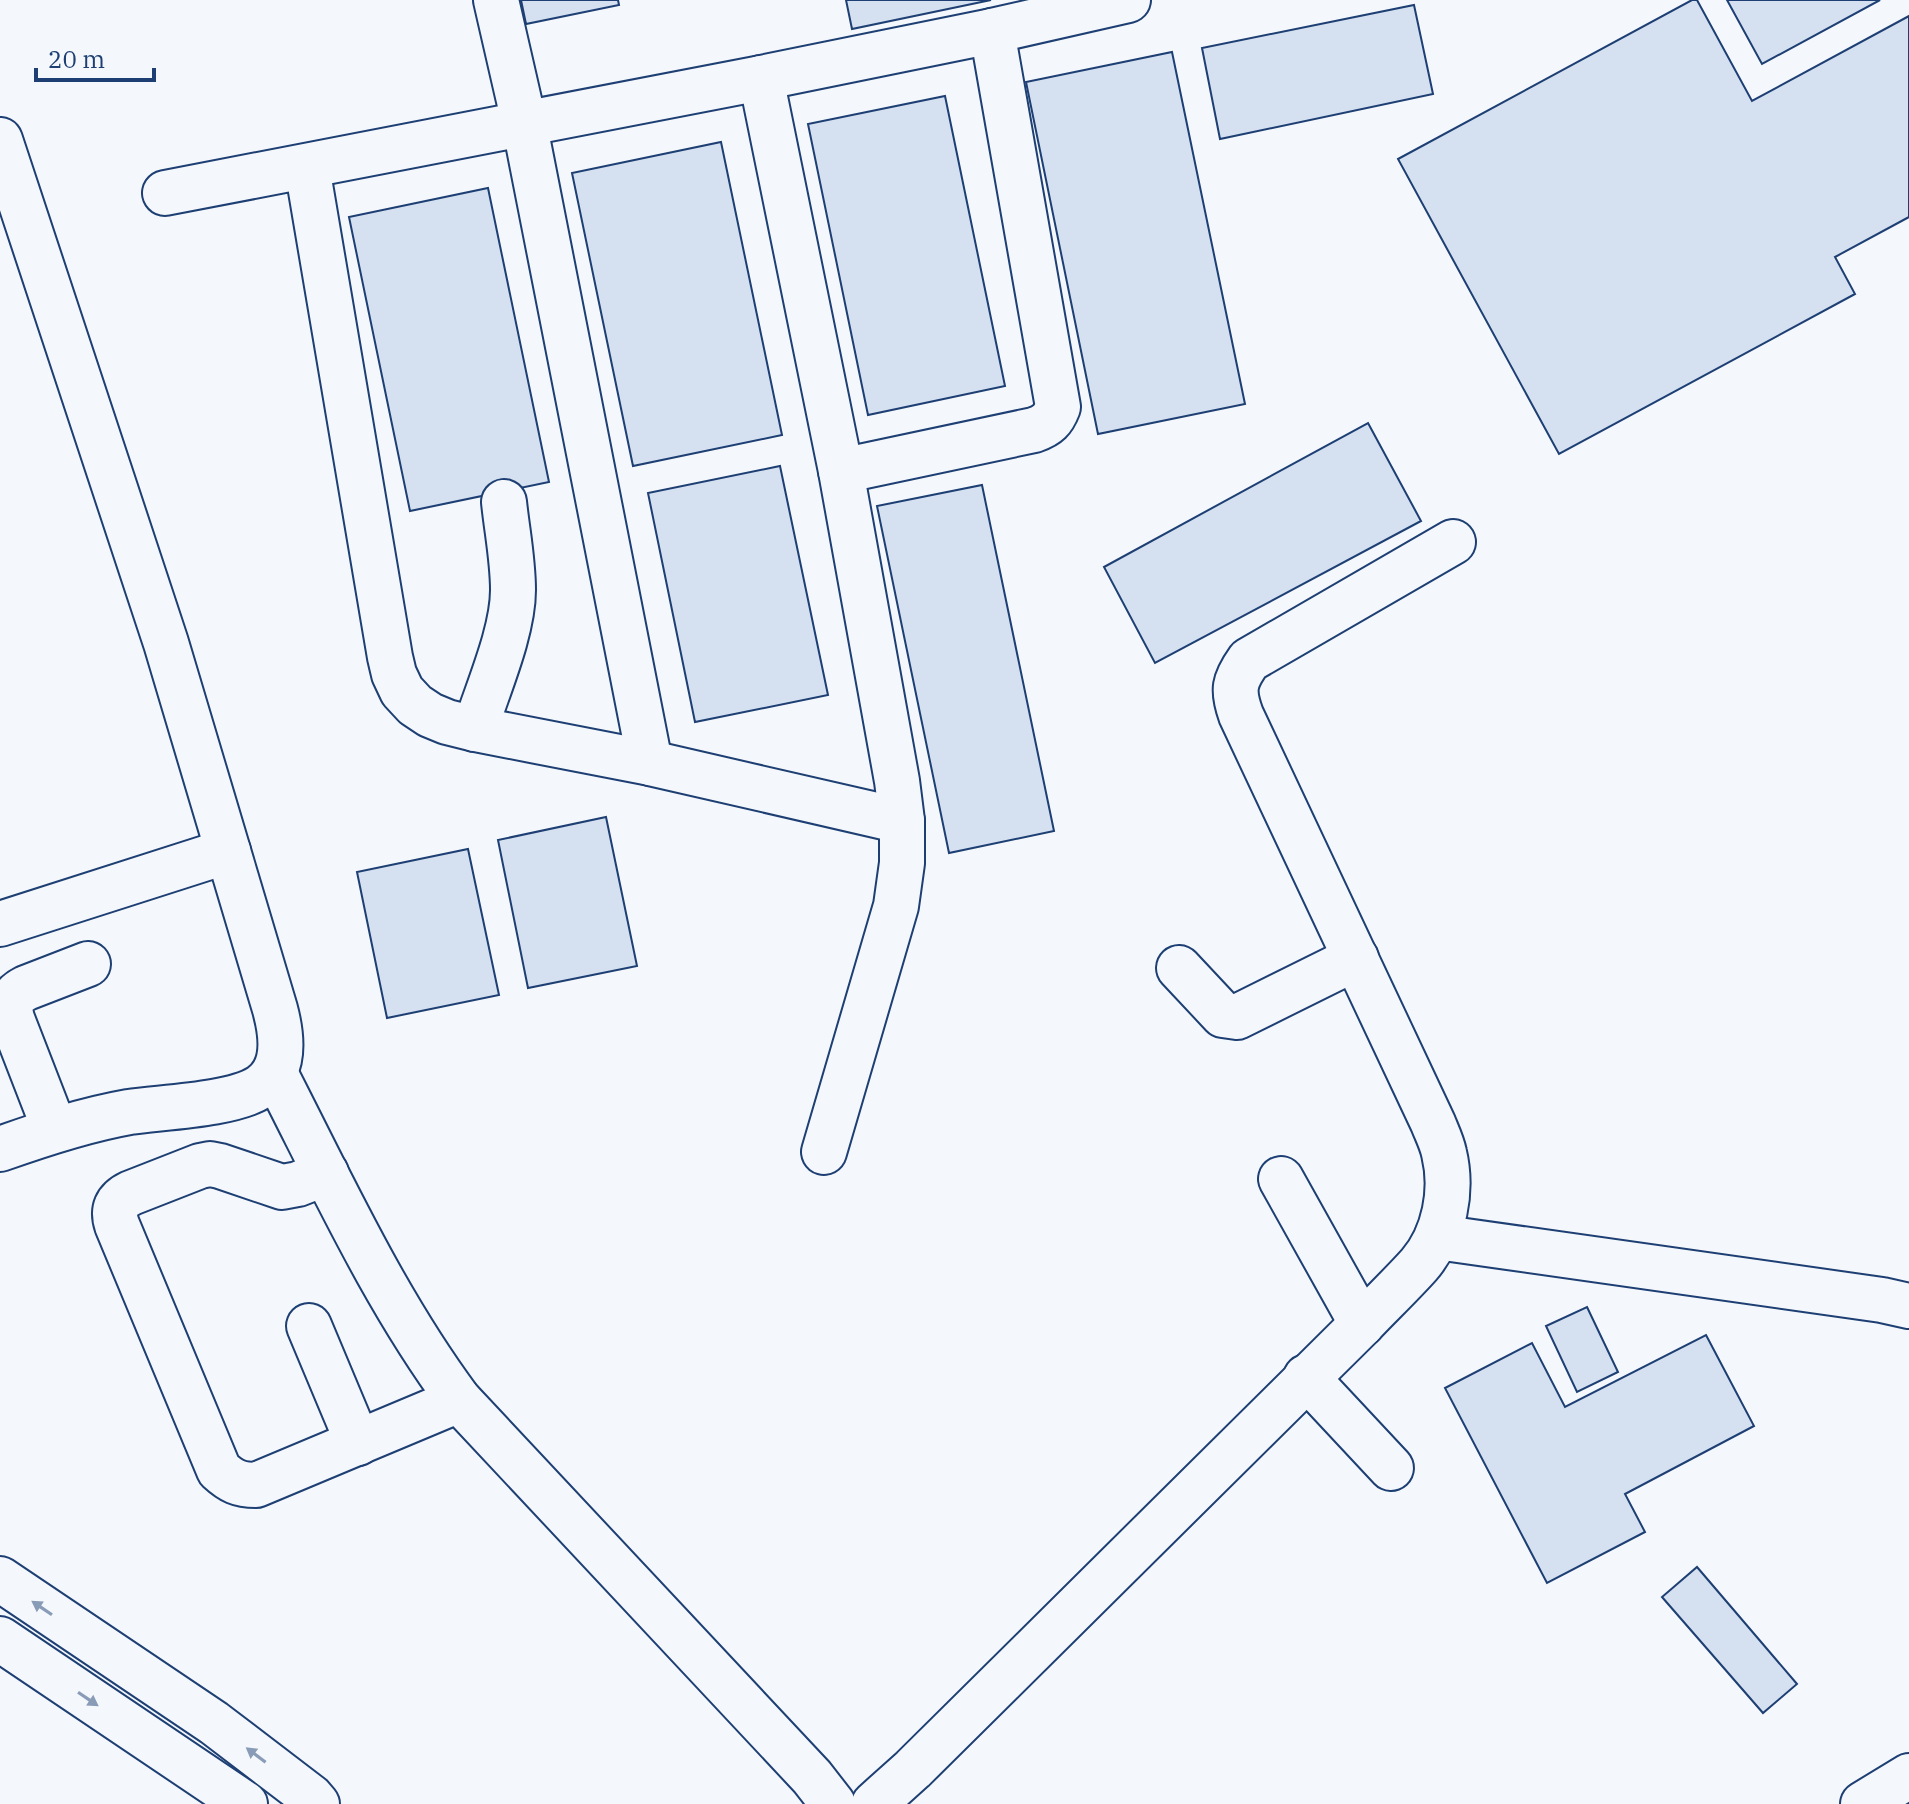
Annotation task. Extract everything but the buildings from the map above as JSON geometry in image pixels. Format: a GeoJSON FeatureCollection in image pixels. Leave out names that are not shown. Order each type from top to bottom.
{"type":"FeatureCollection","features":[{"type":"Feature","properties":{"kind":"lane"},"geometry":{"type":"LineString","coordinates":[[496,0],[524,122],[650,763]]}},
{"type":"Feature","properties":{"kind":"lane"},"geometry":{"type":"LineString","coordinates":[[165,193],[761,78],[1128,0]]}},
{"type":"Feature","properties":{"kind":"lane"},"geometry":{"type":"LineString","coordinates":[[841,471],[1034,430],[1046,426],[1058,407],[992,31]]}},
{"type":"Feature","properties":{"kind":"lane"},"geometry":{"type":"LineString","coordinates":[[761,78],[841,471],[902,821],[902,863],[896,906],[824,1152]]}},
{"type":"Feature","properties":{"kind":"lane"},"geometry":{"type":"LineString","coordinates":[[0,140],[166,643],[280,1030],[281,1052],[275,1073],[261,1087],[236,1097],[128,1113],[55,1130],[0,1149]]}},
{"type":"Feature","properties":{"kind":"lane"},"geometry":{"type":"LineString","coordinates":[[307,167],[394,674],[402,691],[430,715],[475,729],[650,763],[902,821]]}},
{"type":"Feature","properties":{"kind":"lane"},"geometry":{"type":"LineString","coordinates":[[475,729],[512,610],[512,570],[504,502]]}},
{"type":"Feature","properties":{"kind":"lane"},"geometry":{"type":"LineString","coordinates":[[874,1804],[1362,1324],[1421,1263],[1437,1237],[1445,1209],[1448,1180],[1444,1151],[1234,696],[1237,676],[1249,660],[1453,542]]}},
{"type":"Feature","properties":{"kind":"lane"},"geometry":{"type":"LineString","coordinates":[[0,924],[228,851]]}},
{"type":"Feature","properties":{"kind":"lane"},"geometry":{"type":"LineString","coordinates":[[1179,968],[1223,1015],[1237,1017],[1356,958]]}},
{"type":"Feature","properties":{"kind":"lane"},"geometry":{"type":"LineString","coordinates":[[55,1130],[10,1043],[9,1009],[17,992],[88,964]]}},
{"type":"Feature","properties":{"kind":"lane"},"geometry":{"type":"LineString","coordinates":[[275,1073],[405,1322],[459,1400],[812,1777],[833,1804]]}},
{"type":"Feature","properties":{"kind":"lane"},"geometry":{"type":"LineString","coordinates":[[326,1173],[282,1187],[220,1166],[200,1166],[122,1198],[116,1205],[114,1216],[219,1470],[229,1480],[242,1485],[256,1485],[459,1400]]}},
{"type":"Feature","properties":{"kind":"lane"},"geometry":{"type":"LineString","coordinates":[[1281,1179],[1362,1324]]}},
{"type":"Feature","properties":{"kind":"lane"},"geometry":{"type":"LineString","coordinates":[[1437,1237],[1909,1306]]}},
{"type":"Feature","properties":{"kind":"lane"},"geometry":{"type":"LineString","coordinates":[[309,1326],[358,1443]]}},
{"type":"Feature","properties":{"kind":"lane"},"geometry":{"type":"LineString","coordinates":[[1306,1377],[1391,1468]]}},
{"type":"Feature","properties":{"kind":"lane"},"geometry":{"type":"LineString","coordinates":[[0,1579],[214,1723],[317,1804]]}},
{"type":"Feature","properties":{"kind":"lane"},"geometry":{"type":"LineString","coordinates":[[0,1639],[245,1804]]}},
{"type":"Feature","properties":{"kind":"lane"},"geometry":{"type":"LineString","coordinates":[[1863,1804],[1909,1776]]}}]}
